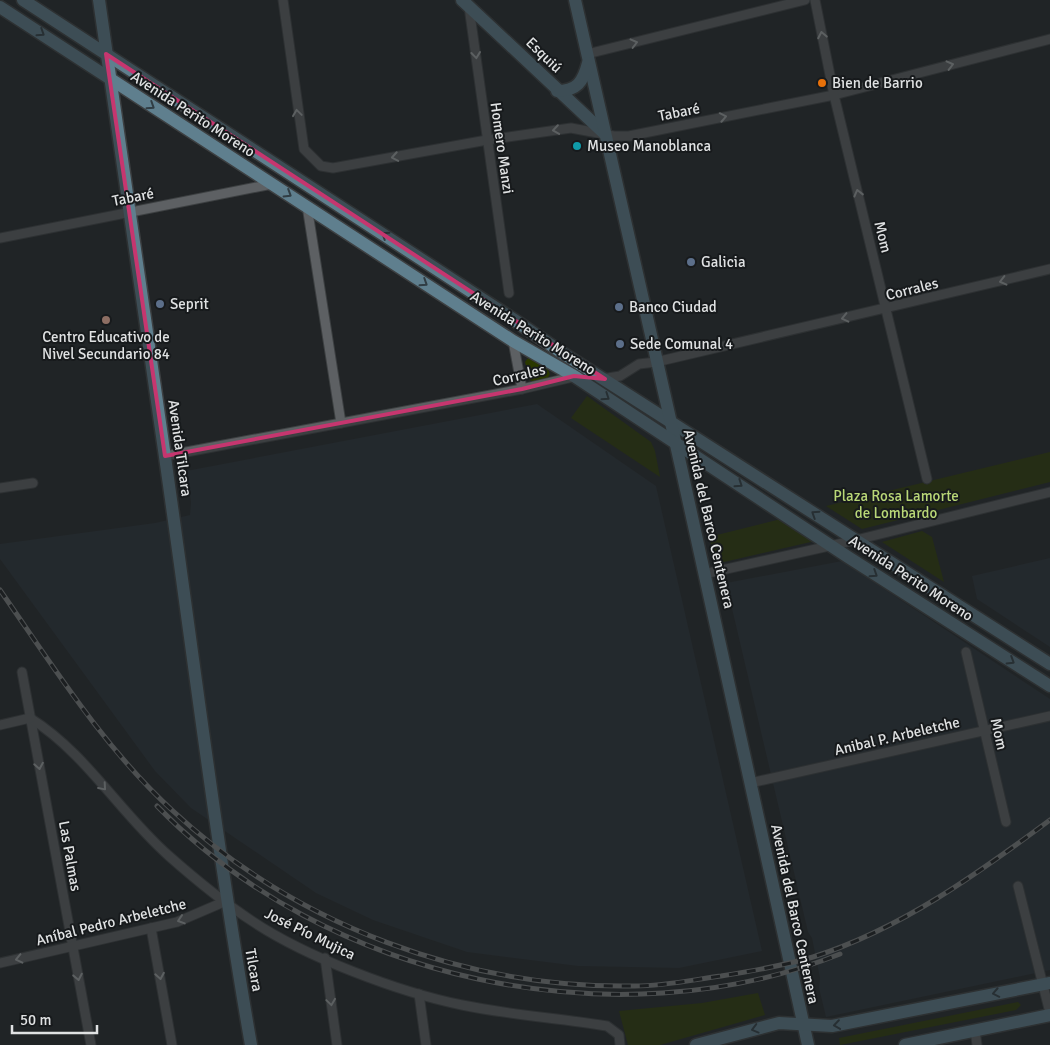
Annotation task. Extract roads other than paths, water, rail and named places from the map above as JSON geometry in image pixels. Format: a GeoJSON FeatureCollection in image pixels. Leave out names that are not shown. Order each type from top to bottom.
{"type":"FeatureCollection","features":[{"type":"Feature","properties":{"kind":"main road","name":"Avenida Perito Moreno"},"geometry":{"type":"LineString","coordinates":[[23,0],[605,379],[1050,664]]}},
{"type":"Feature","properties":{"kind":"main road","name":"Avenida Tilcara"},"geometry":{"type":"LineString","coordinates":[[99,0],[127,212],[165,456],[226,901]]}},
{"type":"Feature","properties":{"kind":"main road","name":"Avenida del Barco Centenera"},"geometry":{"type":"LineString","coordinates":[[574,0],[675,443],[808,1045]]}},
{"type":"Feature","properties":{"kind":"main road","name":"Esquiú"},"geometry":{"type":"LineString","coordinates":[[466,3],[557,91],[604,133]]}},
{"type":"Feature","properties":{"kind":"main road","name":"Avenida Perito Moreno"},"geometry":{"type":"LineString","coordinates":[[0,7],[513,341],[574,376],[1050,686]]}},
{"type":"Feature","properties":{"kind":"main road"},"geometry":{"type":"LineString","coordinates":[[557,91],[569,91],[578,87],[585,76],[587,58]]}},
{"type":"Feature","properties":{"kind":"main road","name":"Tilcara"},"geometry":{"type":"LineString","coordinates":[[226,901],[251,1045]]}},
{"type":"Feature","properties":{"kind":"main road"},"geometry":{"type":"LineString","coordinates":[[696,1045],[779,1023],[832,1026],[1047,983]]}},
{"type":"Feature","properties":{"kind":"main road"},"geometry":{"type":"LineString","coordinates":[[905,1045],[1050,1014]]}},
{"type":"Feature","properties":{"kind":"street","name":"Tabaré"},"geometry":{"type":"LineString","coordinates":[[283,0],[304,149],[311,158],[322,166],[333,168],[487,140],[571,128],[614,136],[628,136],[834,95],[1050,39]]}},
{"type":"Feature","properties":{"kind":"street"},"geometry":{"type":"LineString","coordinates":[[587,58],[805,0]]}},
{"type":"Feature","properties":{"kind":"street","name":"Mom"},"geometry":{"type":"LineString","coordinates":[[816,0],[834,95],[927,479]]}},
{"type":"Feature","properties":{"kind":"street","name":"Homero Manzi"},"geometry":{"type":"LineString","coordinates":[[466,3],[509,293]]}},
{"type":"Feature","properties":{"kind":"street","name":"Tabaré"},"geometry":{"type":"LineString","coordinates":[[0,238],[272,184]]}},
{"type":"Feature","properties":{"kind":"street"},"geometry":{"type":"LineString","coordinates":[[307,206],[340,423]]}},
{"type":"Feature","properties":{"kind":"street","name":"Corrales"},"geometry":{"type":"LineString","coordinates":[[165,456],[522,389],[574,376],[605,379],[620,376],[639,364],[656,362],[886,309],[1050,269]]}},
{"type":"Feature","properties":{"kind":"street"},"geometry":{"type":"LineString","coordinates":[[513,341],[522,389]]}},
{"type":"Feature","properties":{"kind":"street"},"geometry":{"type":"LineString","coordinates":[[0,488],[33,483]]}},
{"type":"Feature","properties":{"kind":"street"},"geometry":{"type":"LineString","coordinates":[[704,574],[856,540],[1050,492]]}},
{"type":"Feature","properties":{"kind":"street","name":"Mom"},"geometry":{"type":"LineString","coordinates":[[966,652],[1006,822]]}},
{"type":"Feature","properties":{"kind":"street","name":"Las Palmas"},"geometry":{"type":"LineString","coordinates":[[22,672],[91,1045]]}},
{"type":"Feature","properties":{"kind":"street","name":"Anibal P. Arbeletche"},"geometry":{"type":"LineString","coordinates":[[750,783],[1050,716]]}},
{"type":"Feature","properties":{"kind":"street"},"geometry":{"type":"LineString","coordinates":[[0,725],[30,718]]}},
{"type":"Feature","properties":{"kind":"street","name":"José Pío Mujica"},"geometry":{"type":"LineString","coordinates":[[30,718],[66,744],[134,822],[167,854],[226,901],[268,930],[325,958],[419,994],[461,1005],[607,1026],[619,1035],[620,1045]]}},
{"type":"Feature","properties":{"kind":"street"},"geometry":{"type":"LineString","coordinates":[[1018,886],[1047,983],[1050,1014]]}},
{"type":"Feature","properties":{"kind":"street","name":"Aníbal Pedro Arbeletche"},"geometry":{"type":"LineString","coordinates":[[0,963],[151,928],[189,917],[226,901]]}},
{"type":"Feature","properties":{"kind":"street"},"geometry":{"type":"LineString","coordinates":[[151,928],[172,1045]]}},
{"type":"Feature","properties":{"kind":"street"},"geometry":{"type":"LineString","coordinates":[[325,958],[337,1045]]}},
{"type":"Feature","properties":{"kind":"street"},"geometry":{"type":"LineString","coordinates":[[419,994],[426,1045]]}},
{"type":"Feature","properties":{"kind":"street"},"geometry":{"type":"LineString","coordinates":[[975,1030],[977,1045]]}},
{"type":"Feature","properties":{"kind":"railway"},"geometry":{"type":"LineString","coordinates":[[0,590],[80,705],[124,761],[173,811],[221,851],[273,887],[329,917],[387,942],[447,962],[509,976],[572,984],[646,986],[779,966],[813,957],[845,945],[907,916],[966,880],[1050,820]]}},
{"type":"Feature","properties":{"kind":"railway"},"geometry":{"type":"LineString","coordinates":[[157,806],[226,866],[304,915],[388,953],[478,979],[570,992],[663,993],[753,980],[840,954]]}},
{"type":"Feature","properties":{"kind":"place","name":"Bien de Barrio"},"geometry":{"type":"Point","coordinates":[822,83]}},
{"type":"Feature","properties":{"kind":"place","name":"Museo Manoblanca"},"geometry":{"type":"Point","coordinates":[577,146]}},
{"type":"Feature","properties":{"kind":"place","name":"Galicia"},"geometry":{"type":"Point","coordinates":[691,262]}},
{"type":"Feature","properties":{"kind":"place","name":"Seprit"},"geometry":{"type":"Point","coordinates":[160,304]}},
{"type":"Feature","properties":{"kind":"place","name":"Banco Ciudad"},"geometry":{"type":"Point","coordinates":[619,307]}},
{"type":"Feature","properties":{"kind":"place","name":"Centro Educativo de Nivel Secundario 84"},"geometry":{"type":"Point","coordinates":[106,320]}},
{"type":"Feature","properties":{"kind":"place","name":"Sede Comunal 4"},"geometry":{"type":"Point","coordinates":[620,344]}},
{"type":"Feature","properties":{"kind":"park label","name":"Plaza Rosa Lamorte de Lombardo"},"geometry":{"type":"Point","coordinates":[896,504]}}]}
